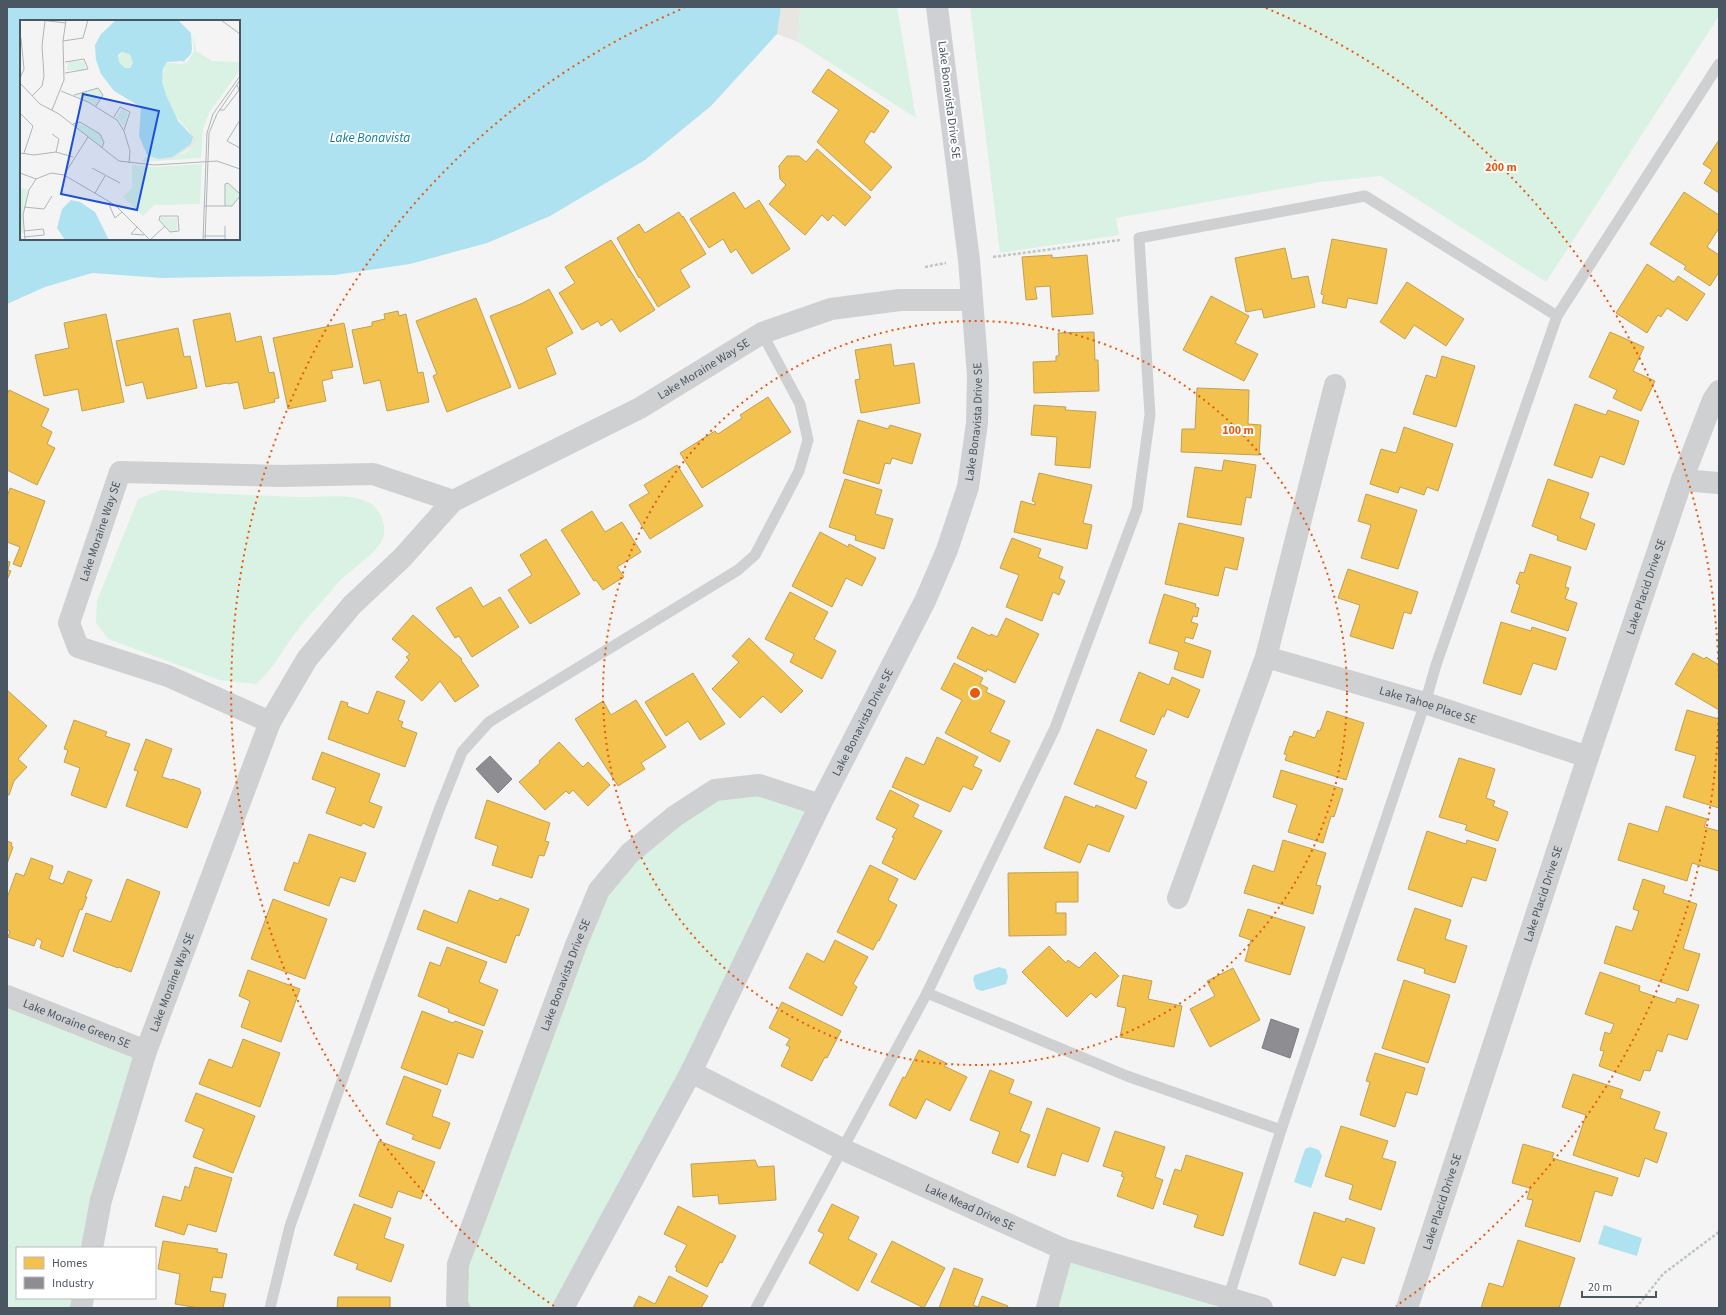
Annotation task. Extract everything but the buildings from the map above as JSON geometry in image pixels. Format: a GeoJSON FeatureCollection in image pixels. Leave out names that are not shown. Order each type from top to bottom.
{"type":"FeatureCollection","features":[{"type":"Feature","properties":{"kind":"street","name":"Lake Bonavista Drive SE"},"geometry":{"type":"LineString","coordinates":[[563,1308],[691,1072],[820,806],[925,601],[947,550],[968,487],[977,423],[978,376],[969,260],[937,7]]}},
{"type":"Feature","properties":{"kind":"street","name":"Lake Moraine Way SE"},"geometry":{"type":"LineString","coordinates":[[92,1247],[101,1200],[146,1051],[270,722],[307,659],[352,605],[402,558],[453,501],[640,408],[762,333],[830,309],[900,300],[972,300]]}},
{"type":"Feature","properties":{"kind":"street"},"geometry":{"type":"LineString","coordinates":[[1178,898],[1266,657],[1334,384]]}},
{"type":"Feature","properties":{"kind":"street","name":"Lake Placid Drive SE"},"geometry":{"type":"LineString","coordinates":[[1407,1308],[1588,758],[1682,480],[1713,400],[1719,391]]}},
{"type":"Feature","properties":{"kind":"street","name":"Lake Moraine Way SE"},"geometry":{"type":"LineString","coordinates":[[270,722],[168,676],[78,647],[69,623],[120,472],[282,476],[373,474],[453,501]]}},
{"type":"Feature","properties":{"kind":"street"},"geometry":{"type":"LineString","coordinates":[[1682,480],[1719,483]]}},
{"type":"Feature","properties":{"kind":"street","name":"Lake Tahoe Place SE"},"geometry":{"type":"LineString","coordinates":[[1266,657],[1425,703],[1588,758]]}},
{"type":"Feature","properties":{"kind":"street","name":"Lake Bonavista Drive SE"},"geometry":{"type":"LineString","coordinates":[[458,1308],[458,1264],[576,945],[599,890],[630,853],[675,816],[715,790],[759,785],[820,806]]}},
{"type":"Feature","properties":{"kind":"street","name":"Lake Moraine Green SE"},"geometry":{"type":"LineString","coordinates":[[7,996],[146,1051]]}},
{"type":"Feature","properties":{"kind":"street","name":"Lake Mead Drive SE"},"geometry":{"type":"LineString","coordinates":[[691,1072],[842,1149],[1063,1249],[1227,1303],[1262,1308]]}},
{"type":"Feature","properties":{"kind":"street"},"geometry":{"type":"LineString","coordinates":[[1047,1308],[1063,1249]]}},
{"type":"Feature","properties":{"kind":"lane"},"geometry":{"type":"LineString","coordinates":[[1227,1303],[1281,1130],[1425,703],[1436,664],[1557,316],[1719,64]]}},
{"type":"Feature","properties":{"kind":"lane"},"geometry":{"type":"LineString","coordinates":[[762,1306],[842,1149],[927,993],[1055,728],[1137,509],[1150,415],[1139,238],[1365,196],[1557,316]]}},
{"type":"Feature","properties":{"kind":"lane"},"geometry":{"type":"LineString","coordinates":[[270,1308],[290,1226],[462,752],[489,722],[738,570],[756,555],[799,471],[808,440],[800,404],[762,333]]}},
{"type":"Feature","properties":{"kind":"lane"},"geometry":{"type":"LineString","coordinates":[[927,993],[1127,1076],[1281,1130]]}},
{"type":"Feature","properties":{"kind":"path"},"geometry":{"type":"LineString","coordinates":[[925,267],[1139,238]]}},
{"type":"Feature","properties":{"kind":"path"},"geometry":{"type":"LineString","coordinates":[[1636,1308],[1663,1274],[1719,1232]]}},
{"type":"Feature","properties":{"kind":"green space"},"geometry":{"type":"Polygon","coordinates":[[[800,7],[897,7],[916,118],[798,42],[800,7]]]}},
{"type":"Feature","properties":{"kind":"green space"},"geometry":{"type":"Polygon","coordinates":[[[970,7],[1719,7],[1719,16],[1546,282],[1381,176],[1320,182],[1116,218],[1119,235],[1000,253],[970,7]]]}},
{"type":"Feature","properties":{"kind":"green space"},"geometry":{"type":"Polygon","coordinates":[[[162,490],[298,497],[335,496],[353,498],[373,505],[379,512],[383,521],[384,534],[377,548],[343,578],[306,620],[273,666],[256,684],[219,680],[108,639],[96,623],[97,601],[138,499],[162,490]]]}},
{"type":"Feature","properties":{"kind":"green space"},"geometry":{"type":"Polygon","coordinates":[[[759,785],[820,805],[563,1308],[459,1308],[458,1264],[599,890],[675,816],[759,785]]]}},
{"type":"Feature","properties":{"kind":"green space"},"geometry":{"type":"Polygon","coordinates":[[[7,996],[146,1051],[92,1247],[16,1247],[16,1299],[83,1299],[81,1308],[7,1308],[7,996]]]}},
{"type":"Feature","properties":{"kind":"green space"},"geometry":{"type":"Polygon","coordinates":[[[1063,1249],[1226,1308],[1047,1308],[1063,1249]]]}},
{"type":"Feature","properties":{"kind":"sand"},"geometry":{"type":"Polygon","coordinates":[[[781,7],[800,7],[798,42],[777,34],[781,7]]]}},
{"type":"Feature","properties":{"kind":"water","name":"Lake Bonavista"},"geometry":{"type":"Polygon","coordinates":[[[7,7],[781,7],[777,34],[711,106],[645,160],[550,216],[487,243],[410,264],[335,275],[162,278],[92,273],[45,287],[7,304],[7,7]]]}},
{"type":"Feature","properties":{"kind":"water"},"geometry":{"type":"Polygon","coordinates":[[[999,967],[1006,969],[1008,977],[1006,984],[982,991],[976,989],[973,979],[975,975],[999,967]]]}},
{"type":"Feature","properties":{"kind":"water"},"geometry":{"type":"Polygon","coordinates":[[[1310,1147],[1319,1150],[1322,1156],[1311,1188],[1294,1182],[1305,1149],[1310,1147]]]}},
{"type":"Feature","properties":{"kind":"water"},"geometry":{"type":"Polygon","coordinates":[[[1604,1225],[1642,1238],[1637,1256],[1598,1244],[1604,1225]]]}}]}
